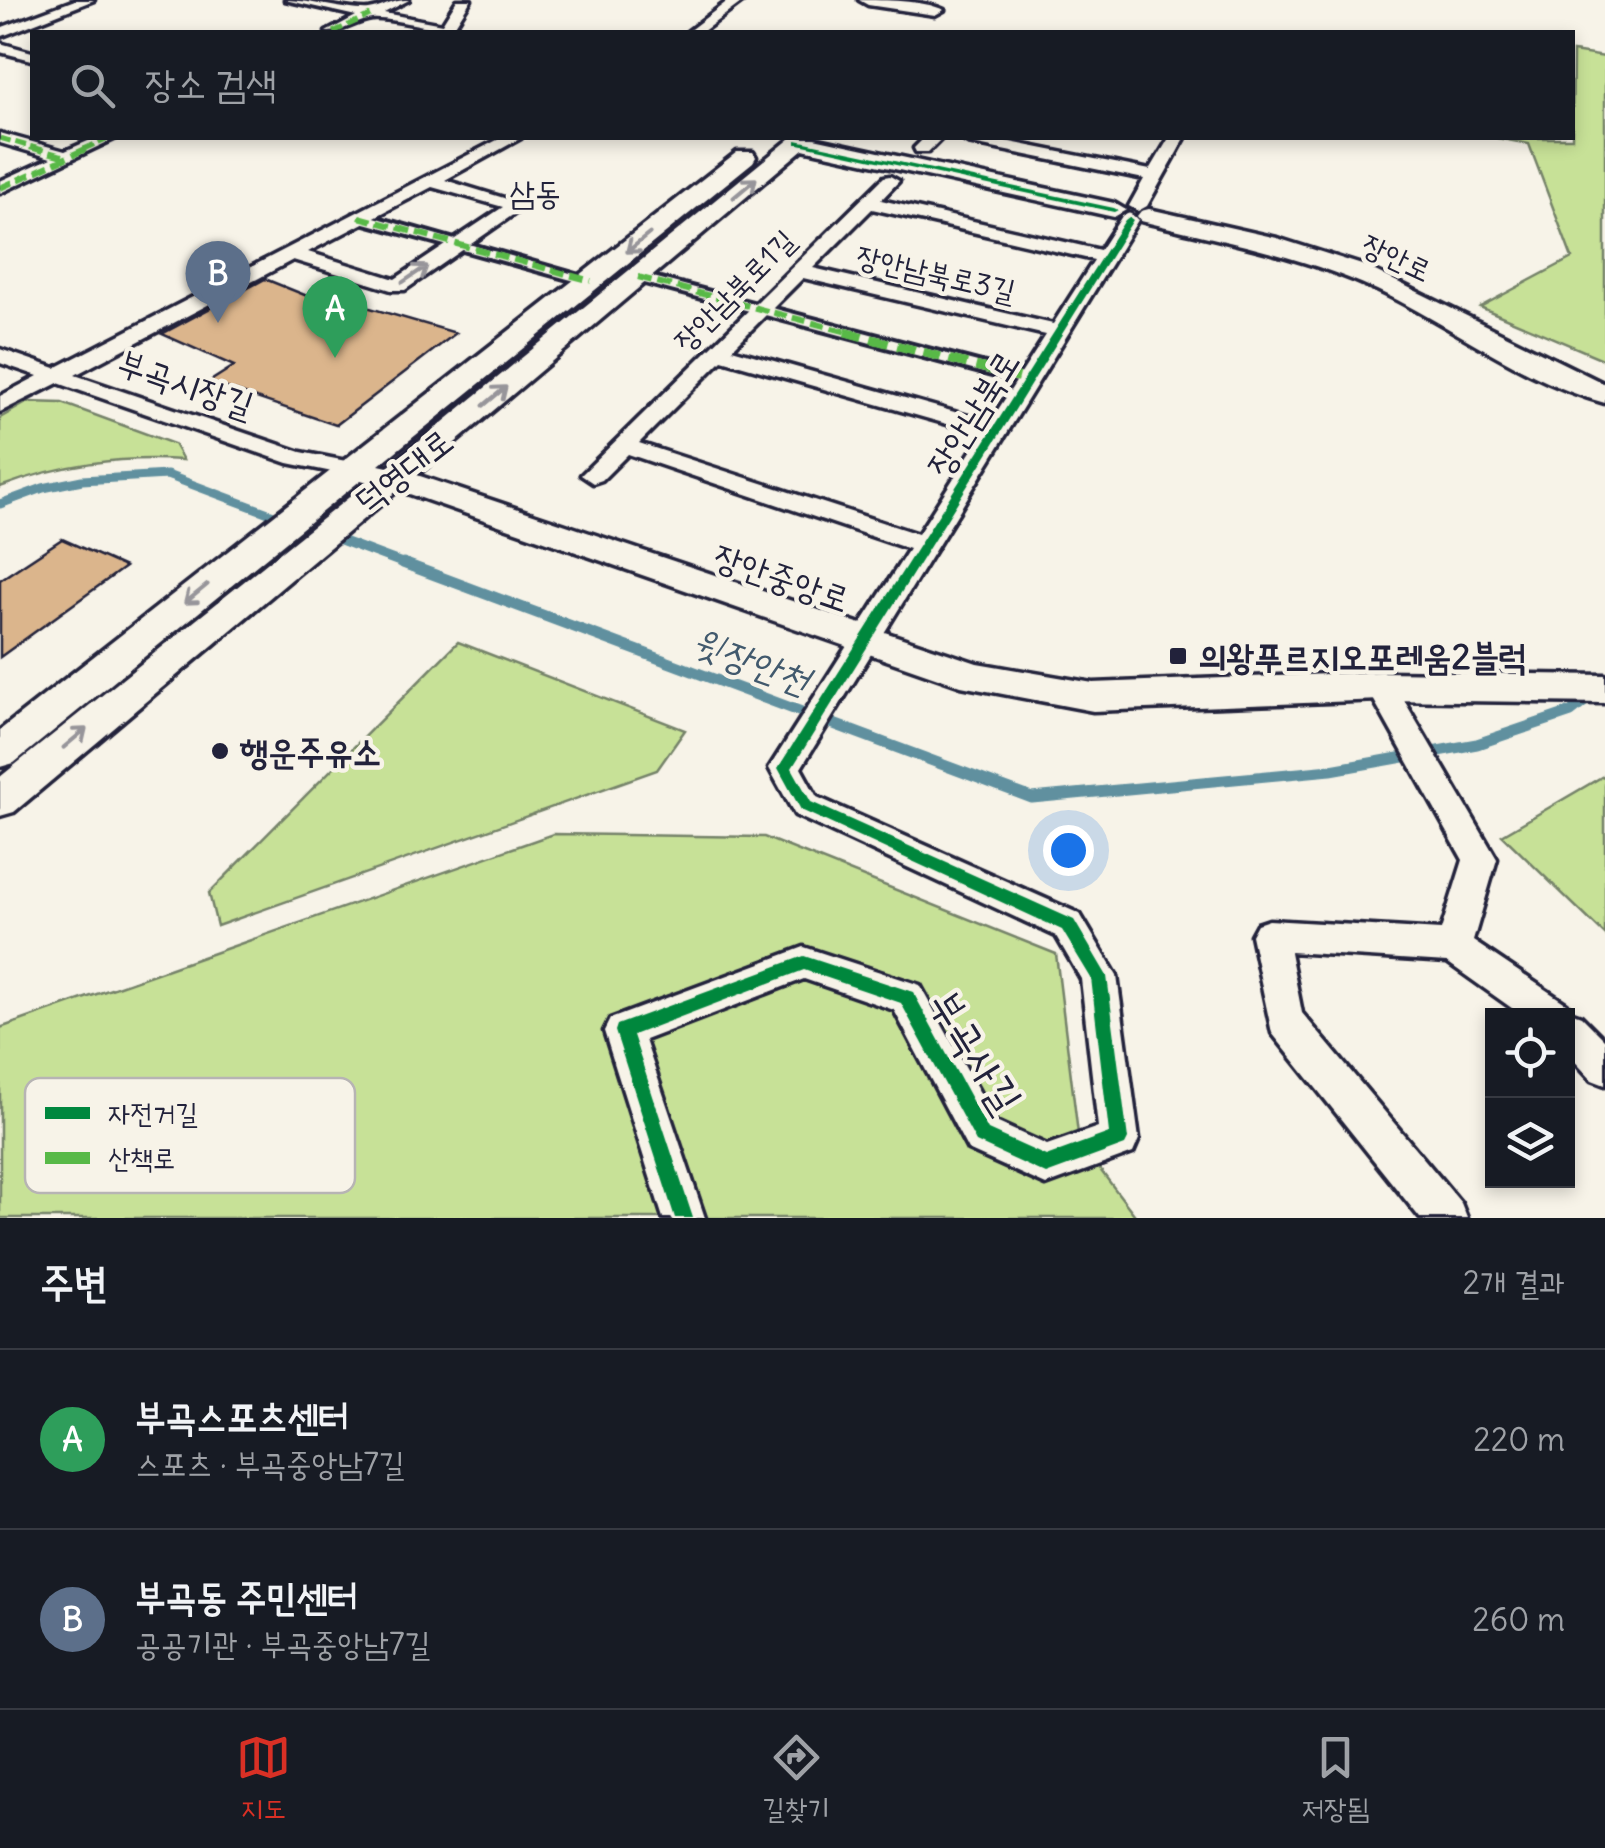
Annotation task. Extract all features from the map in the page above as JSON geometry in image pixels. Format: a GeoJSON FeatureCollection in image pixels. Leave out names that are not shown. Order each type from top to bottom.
{"type":"FeatureCollection","features":[{"type":"Feature","properties":{"kind":"street"},"geometry":{"type":"LineString","coordinates":[[0,33],[88,0]]}},
{"type":"Feature","properties":{"kind":"street"},"geometry":{"type":"LineString","coordinates":[[292,0],[448,30]]}},
{"type":"Feature","properties":{"kind":"street"},"geometry":{"type":"LineString","coordinates":[[337,30],[402,0]]}},
{"type":"Feature","properties":{"kind":"street"},"geometry":{"type":"LineString","coordinates":[[453,30],[464,0]]}},
{"type":"Feature","properties":{"kind":"street"},"geometry":{"type":"LineString","coordinates":[[697,30],[738,0]]}},
{"type":"Feature","properties":{"kind":"street"},"geometry":{"type":"LineString","coordinates":[[868,0],[928,8]]}},
{"type":"Feature","properties":{"kind":"street"},"geometry":{"type":"LineString","coordinates":[[898,21],[928,8]]}},
{"type":"Feature","properties":{"kind":"street"},"geometry":{"type":"LineString","coordinates":[[0,21],[44,16]]}},
{"type":"Feature","properties":{"kind":"street"},"geometry":{"type":"LineString","coordinates":[[0,48],[30,56]]}},
{"type":"Feature","properties":{"kind":"street"},"geometry":{"type":"LineString","coordinates":[[0,138],[66,157]]}},
{"type":"Feature","properties":{"kind":"street"},"geometry":{"type":"LineString","coordinates":[[0,188],[104,140]]}},
{"type":"Feature","properties":{"kind":"street"},"geometry":{"type":"LineString","coordinates":[[0,405],[509,140]]}},
{"type":"Feature","properties":{"kind":"street","name":"덕영대로"},"geometry":{"type":"LineString","coordinates":[[0,752],[272,533],[348,486],[591,281],[767,140]]}},
{"type":"Feature","properties":{"kind":"street","name":"덕영대로"},"geometry":{"type":"LineString","coordinates":[[394,478],[802,140]]}},
{"type":"Feature","properties":{"kind":"street","name":"장안로"},"geometry":{"type":"LineString","coordinates":[[802,140],[1266,240],[1387,285],[1548,370],[1605,394]]}},
{"type":"Feature","properties":{"kind":"street"},"geometry":{"type":"LineString","coordinates":[[978,140],[1154,176]]}},
{"type":"Feature","properties":{"kind":"street","name":"장안남북로"},"geometry":{"type":"LineString","coordinates":[[866,638],[1176,140]]}},
{"type":"Feature","properties":{"kind":"street","name":"장안남북로1길"},"geometry":{"type":"LineString","coordinates":[[593,475],[890,181]]}},
{"type":"Feature","properties":{"kind":"street"},"geometry":{"type":"LineString","coordinates":[[290,253],[398,286],[518,206],[428,182]]}},
{"type":"Feature","properties":{"kind":"street"},"geometry":{"type":"LineString","coordinates":[[868,204],[1106,257]]}},
{"type":"Feature","properties":{"kind":"street"},"geometry":{"type":"LineString","coordinates":[[359,218],[591,281]]}},
{"type":"Feature","properties":{"kind":"street","name":"장안남북로3길"},"geometry":{"type":"LineString","coordinates":[[799,271],[1058,332]]}},
{"type":"Feature","properties":{"kind":"street"},"geometry":{"type":"LineString","coordinates":[[638,277],[1028,380]]}},
{"type":"Feature","properties":{"kind":"street"},"geometry":{"type":"LineString","coordinates":[[718,352],[996,431]]}},
{"type":"Feature","properties":{"kind":"street","name":"부곡시장길"},"geometry":{"type":"LineString","coordinates":[[0,356],[296,458],[348,486]]}},
{"type":"Feature","properties":{"kind":"street"},"geometry":{"type":"LineString","coordinates":[[623,445],[924,545]]}},
{"type":"Feature","properties":{"kind":"street","name":"장안중앙로"},"geometry":{"type":"LineString","coordinates":[[348,486],[394,478],[974,676],[1093,697],[1381,686],[1605,689]]}},
{"type":"Feature","properties":{"kind":"street","name":"덕영대로"},"geometry":{"type":"LineString","coordinates":[[0,800],[308,545],[348,486]]}},
{"type":"Feature","properties":{"kind":"street","name":"부곡사길"},"geometry":{"type":"LineString","coordinates":[[684,1218],[623,1031],[804,963],[907,997],[982,1136],[1046,1165],[1119,1139],[1099,976],[1068,925],[806,806],[785,768],[866,638]]}},
{"type":"Feature","properties":{"kind":"street"},"geometry":{"type":"LineString","coordinates":[[1381,686],[1407,725],[1480,859],[1454,947]]}},
{"type":"Feature","properties":{"kind":"street"},"geometry":{"type":"LineString","coordinates":[[1446,1218],[1286,1022],[1269,936],[1454,947],[1542,1008]]}},
{"type":"Feature","properties":{"kind":"street"},"geometry":{"type":"LineString","coordinates":[[1575,1035],[1605,1067]]}},
{"type":"Feature","properties":{"kind":"green space"},"geometry":{"type":"Polygon","coordinates":[[[1575,52],[1605,57],[1605,360],[1480,307],[1572,258],[1529,144],[1508,140],[1575,140],[1575,52]]]}},
{"type":"Feature","properties":{"kind":"green space"},"geometry":{"type":"Polygon","coordinates":[[[28,402],[62,403],[174,444],[183,460],[90,463],[0,487],[0,418],[28,402]]]}},
{"type":"Feature","properties":{"kind":"green space"},"geometry":{"type":"Polygon","coordinates":[[[458,642],[685,730],[657,770],[217,926],[209,893],[458,642]]]}},
{"type":"Feature","properties":{"kind":"green space"},"geometry":{"type":"Polygon","coordinates":[[[1605,775],[1605,935],[1502,835],[1605,775]]]}},
{"type":"Feature","properties":{"kind":"green space"},"geometry":{"type":"Polygon","coordinates":[[[553,834],[764,837],[1056,954],[1079,1142],[1137,1218],[0,1218],[0,1028],[553,834]]]}},
{"type":"Feature","properties":{"kind":"building"},"geometry":{"type":"Polygon","coordinates":[[[265,279],[327,304],[336,298],[456,333],[336,425],[209,382],[234,366],[162,334],[265,279]]]}},
{"type":"Feature","properties":{"kind":"building"},"geometry":{"type":"Polygon","coordinates":[[[62,539],[125,567],[0,657],[0,580],[62,539]]]}},
{"type":"Feature","properties":{"kind":"waterway","name":"윗장안천"},"geometry":{"type":"LineString","coordinates":[[0,504],[43,488],[82,480],[167,475],[410,566]]}},
{"type":"Feature","properties":{"kind":"waterway","name":"윗장안천"},"geometry":{"type":"LineString","coordinates":[[403,563],[1032,798],[1331,770],[1477,744],[1571,712],[1605,685]]}},
{"type":"Feature","properties":{"kind":"marked path"},"geometry":{"type":"LineString","coordinates":[[337,30],[370,15]]}},
{"type":"Feature","properties":{"kind":"marked path"},"geometry":{"type":"LineString","coordinates":[[0,138],[66,157]]}},
{"type":"Feature","properties":{"kind":"marked path"},"geometry":{"type":"LineString","coordinates":[[0,188],[104,140]]}},
{"type":"Feature","properties":{"kind":"marked path"},"geometry":{"type":"LineString","coordinates":[[359,217],[591,281]]}},
{"type":"Feature","properties":{"kind":"marked path"},"geometry":{"type":"LineString","coordinates":[[638,277],[1029,380]]}},
{"type":"Feature","properties":{"kind":"cycle path"},"geometry":{"type":"LineString","coordinates":[[799,142],[1114,210]]}},
{"type":"Feature","properties":{"kind":"cycle path"},"geometry":{"type":"LineString","coordinates":[[684,1218],[623,1031],[804,963],[907,997],[982,1136],[1046,1165],[1119,1139],[1099,976],[1068,925],[806,806],[785,768],[1129,220]]}},
{"type":"Feature","properties":{"kind":"place","name":"부곡동 주민센터"},"geometry":{"type":"Point","coordinates":[218,323]}},
{"type":"Feature","properties":{"kind":"place","name":"부곡스포츠센터"},"geometry":{"type":"Point","coordinates":[335,358]}},
{"type":"Feature","properties":{"kind":"place","name":"의왕푸르지오포레움2블럭"},"geometry":{"type":"Point","coordinates":[1178,656]}},
{"type":"Feature","properties":{"kind":"place","name":"행운주유소"},"geometry":{"type":"Point","coordinates":[220,751]}},
{"type":"Feature","properties":{"kind":"district","name":"삼동"},"geometry":{"type":"Point","coordinates":[535,192]}}]}
